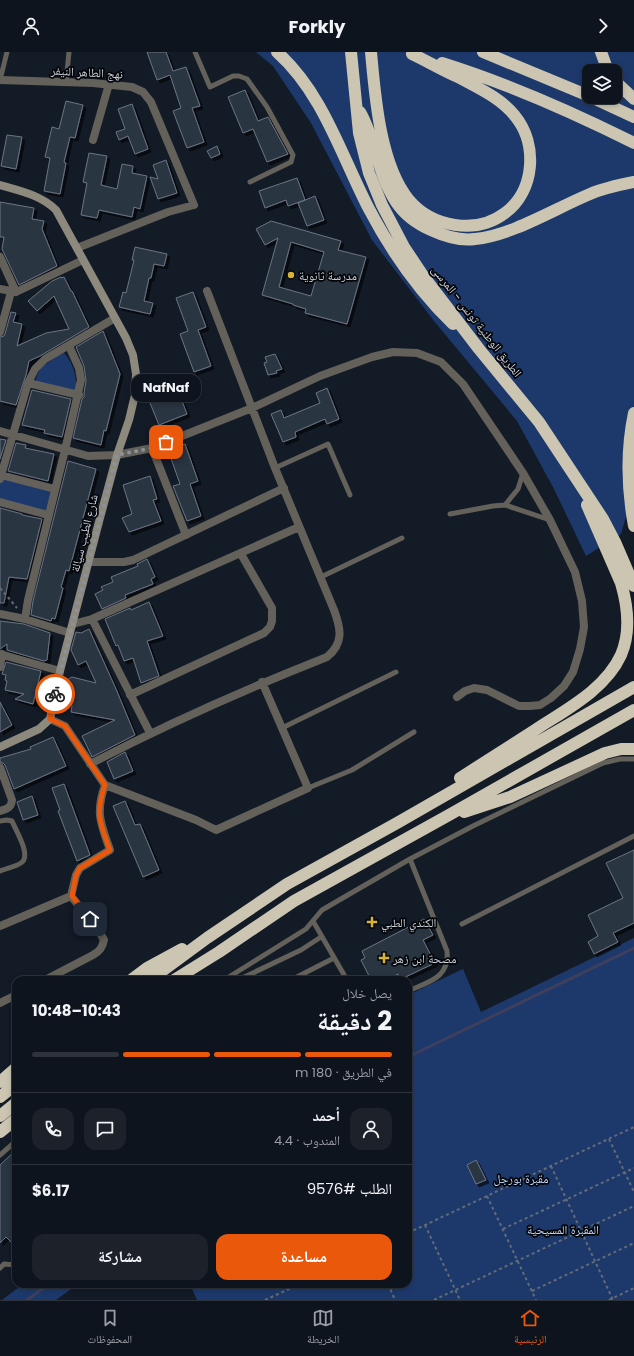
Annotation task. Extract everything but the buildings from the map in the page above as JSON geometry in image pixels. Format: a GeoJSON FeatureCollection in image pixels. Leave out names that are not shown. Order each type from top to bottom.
{"type":"FeatureCollection","features":[{"type":"Feature","properties":{"kind":"highway"},"geometry":{"type":"LineString","coordinates":[[277,52],[304,82],[326,118],[370,209],[395,252],[416,282],[441,312],[479,349]]}},
{"type":"Feature","properties":{"kind":"highway","name":"الطريق الوطنية تونس - المرسى"},"geometry":{"type":"LineString","coordinates":[[350,52],[359,133],[369,173],[382,205],[404,247],[424,277],[479,349],[539,422],[573,472],[603,519],[615,542],[634,586]]}},
{"type":"Feature","properties":{"kind":"highway"},"geometry":{"type":"LineString","coordinates":[[371,52],[377,108],[391,167],[409,200],[422,212],[449,224],[464,226],[478,225],[493,220],[505,213],[514,205],[523,193],[529,176],[531,161],[530,150],[524,129],[515,115],[500,101],[475,86],[409,53]]}},
{"type":"Feature","properties":{"kind":"highway"},"geometry":{"type":"LineString","coordinates":[[483,52],[582,94]]}},
{"type":"Feature","properties":{"kind":"highway"},"geometry":{"type":"LineString","coordinates":[[601,52],[605,64]]}},
{"type":"Feature","properties":{"kind":"highway"},"geometry":{"type":"LineString","coordinates":[[409,53],[500,83],[561,108],[634,143]]}},
{"type":"Feature","properties":{"kind":"highway"},"geometry":{"type":"LineString","coordinates":[[622,88],[634,99]]}},
{"type":"Feature","properties":{"kind":"highway"},"geometry":{"type":"LineString","coordinates":[[605,104],[634,117]]}},
{"type":"Feature","properties":{"kind":"highway"},"geometry":{"type":"LineString","coordinates":[[356,106],[366,125],[380,169],[396,203],[407,215],[422,226],[454,238],[473,240],[492,236],[511,230],[592,194],[634,182]]}},
{"type":"Feature","properties":{"kind":"highway"},"geometry":{"type":"LineString","coordinates":[[634,413],[628,459],[629,490],[634,526]]}},
{"type":"Feature","properties":{"kind":"highway"},"geometry":{"type":"LineString","coordinates":[[398,823],[426,800],[588,694],[609,674],[616,665],[625,643],[628,621],[624,595],[621,584],[573,472]]}},
{"type":"Feature","properties":{"kind":"highway"},"geometry":{"type":"LineString","coordinates":[[155,976],[207,938],[287,884],[398,823],[634,687]]}},
{"type":"Feature","properties":{"kind":"highway"},"geometry":{"type":"LineString","coordinates":[[180,976],[219,952],[294,901],[449,815],[632,710]]}},
{"type":"Feature","properties":{"kind":"highway"},"geometry":{"type":"LineString","coordinates":[[449,815],[480,808],[502,800],[606,753],[621,749],[634,749]]}},
{"type":"Feature","properties":{"kind":"highway"},"geometry":{"type":"LineString","coordinates":[[136,976],[178,951],[207,938]]}},
{"type":"Feature","properties":{"kind":"highway"},"geometry":{"type":"LineString","coordinates":[[192,976],[219,952]]}},
{"type":"Feature","properties":{"kind":"highway"},"geometry":{"type":"LineString","coordinates":[[0,1082],[12,1072]]}},
{"type":"Feature","properties":{"kind":"highway"},"geometry":{"type":"LineString","coordinates":[[0,1097],[12,1087]]}},
{"type":"Feature","properties":{"kind":"highway"},"geometry":{"type":"LineString","coordinates":[[0,1116],[12,1106]]}},
{"type":"Feature","properties":{"kind":"highway"},"geometry":{"type":"LineString","coordinates":[[0,1132],[12,1122]]}},
{"type":"Feature","properties":{"kind":"street","name":"نهج الطاهر النيفر"},"geometry":{"type":"LineString","coordinates":[[0,81],[66,82],[109,84],[132,87],[143,92],[151,102],[194,205],[168,212],[77,248]]}},
{"type":"Feature","properties":{"kind":"street"},"geometry":{"type":"LineString","coordinates":[[93,140],[109,84]]}},
{"type":"Feature","properties":{"kind":"street","name":"شارع الطيب سيالة"},"geometry":{"type":"LineString","coordinates":[[0,185],[21,191],[47,202],[56,210],[126,338],[133,355],[136,374],[135,395],[129,420],[117,455],[60,671],[50,719]]}},
{"type":"Feature","properties":{"kind":"street"},"geometry":{"type":"LineString","coordinates":[[0,257],[14,292],[0,332]]}},
{"type":"Feature","properties":{"kind":"street"},"geometry":{"type":"LineString","coordinates":[[0,289],[14,292],[83,260]]}},
{"type":"Feature","properties":{"kind":"street"},"geometry":{"type":"LineString","coordinates":[[90,764],[150,733],[262,682],[327,657],[334,650],[339,641],[340,630],[334,610],[275,468],[207,291]]}},
{"type":"Feature","properties":{"kind":"street"},"geometry":{"type":"LineString","coordinates":[[55,489],[0,477],[28,383],[35,368],[45,359],[115,318]]}},
{"type":"Feature","properties":{"kind":"street"},"geometry":{"type":"LineString","coordinates":[[25,617],[48,515],[79,395],[81,380],[79,368],[69,346]]}},
{"type":"Feature","properties":{"kind":"street"},"geometry":{"type":"LineString","coordinates":[[0,431],[88,456],[117,455],[152,448],[252,408],[320,376],[372,357],[393,352],[417,353],[441,362],[463,384],[523,473],[550,520],[575,572],[582,601],[584,628],[580,649],[573,672],[564,686],[551,698],[540,705],[519,706],[487,690],[474,688],[465,691],[457,697]]}},
{"type":"Feature","properties":{"kind":"street"},"geometry":{"type":"LineString","coordinates":[[28,383],[79,395]]}},
{"type":"Feature","properties":{"kind":"street"},"geometry":{"type":"LineString","coordinates":[[152,448],[186,535]]}},
{"type":"Feature","properties":{"kind":"street"},"geometry":{"type":"LineString","coordinates":[[89,562],[124,562],[133,560],[284,488]]}},
{"type":"Feature","properties":{"kind":"street"},"geometry":{"type":"LineString","coordinates":[[0,502],[48,515]]}},
{"type":"Feature","properties":{"kind":"street"},"geometry":{"type":"LineString","coordinates":[[73,624],[92,619],[299,528]]}},
{"type":"Feature","properties":{"kind":"street"},"geometry":{"type":"LineString","coordinates":[[130,695],[264,633],[270,627],[272,621],[272,608],[241,554]]}},
{"type":"Feature","properties":{"kind":"street"},"geometry":{"type":"LineString","coordinates":[[0,614],[25,617],[70,633]]}},
{"type":"Feature","properties":{"kind":"street"},"geometry":{"type":"LineString","coordinates":[[92,619],[150,733]]}},
{"type":"Feature","properties":{"kind":"street"},"geometry":{"type":"LineString","coordinates":[[0,667],[1,654],[60,671]]}},
{"type":"Feature","properties":{"kind":"street"},"geometry":{"type":"LineString","coordinates":[[0,747],[39,729],[50,719],[65,726],[105,785],[196,820],[216,830],[308,788],[262,682]]}},
{"type":"Feature","properties":{"kind":"street"},"geometry":{"type":"LineString","coordinates":[[0,767],[12,800],[12,805],[9,808],[0,811]]}},
{"type":"Feature","properties":{"kind":"street"},"geometry":{"type":"LineString","coordinates":[[53,976],[99,952],[103,947],[104,940],[99,931],[72,896],[76,875],[80,868],[110,850],[99,821],[99,807],[105,785]]}},
{"type":"Feature","properties":{"kind":"street"},"geometry":{"type":"LineString","coordinates":[[0,926],[72,896]]}},
{"type":"Feature","properties":{"kind":"street"},"geometry":{"type":"LineString","coordinates":[[0,1003],[12,997]]}},
{"type":"Feature","properties":{"kind":"lane"},"geometry":{"type":"LineString","coordinates":[[0,81],[3,59],[7,52]]}},
{"type":"Feature","properties":{"kind":"lane"},"geometry":{"type":"LineString","coordinates":[[66,82],[69,52]]}},
{"type":"Feature","properties":{"kind":"lane"},"geometry":{"type":"LineString","coordinates":[[195,52],[210,87],[233,76],[240,76],[247,79],[267,107],[293,155],[291,162],[250,182]]}},
{"type":"Feature","properties":{"kind":"lane"},"geometry":{"type":"LineString","coordinates":[[275,468],[328,444],[350,495]]}},
{"type":"Feature","properties":{"kind":"lane"},"geometry":{"type":"LineString","coordinates":[[505,505],[518,489],[523,473]]}},
{"type":"Feature","properties":{"kind":"lane"},"geometry":{"type":"LineString","coordinates":[[450,514],[505,505],[550,520]]}},
{"type":"Feature","properties":{"kind":"lane"},"geometry":{"type":"LineString","coordinates":[[321,578],[402,538]]}},
{"type":"Feature","properties":{"kind":"lane"},"geometry":{"type":"LineString","coordinates":[[282,728],[396,672]]}},
{"type":"Feature","properties":{"kind":"lane"},"geometry":{"type":"LineString","coordinates":[[308,788],[352,770],[414,732]]}},
{"type":"Feature","properties":{"kind":"lane"},"geometry":{"type":"LineString","coordinates":[[230,976],[306,929],[322,910],[410,859],[473,826],[603,763],[620,759],[634,759]]}},
{"type":"Feature","properties":{"kind":"lane"},"geometry":{"type":"LineString","coordinates":[[0,821],[12,821],[26,852],[25,858],[22,862],[0,871]]}},
{"type":"Feature","properties":{"kind":"lane"},"geometry":{"type":"LineString","coordinates":[[462,924],[634,836]]}},
{"type":"Feature","properties":{"kind":"lane"},"geometry":{"type":"LineString","coordinates":[[410,859],[447,951],[448,960],[444,972],[412,989]]}},
{"type":"Feature","properties":{"kind":"lane"},"geometry":{"type":"LineString","coordinates":[[313,921],[345,976]]}},
{"type":"Feature","properties":{"kind":"lane"},"geometry":{"type":"LineString","coordinates":[[246,976],[301,950],[321,937]]}},
{"type":"Feature","properties":{"kind":"lane"},"geometry":{"type":"LineString","coordinates":[[300,976],[334,958]]}},
{"type":"Feature","properties":{"kind":"lane"},"geometry":{"type":"LineString","coordinates":[[0,1155],[12,1144]]}},
{"type":"Feature","properties":{"kind":"lane"},"geometry":{"type":"LineString","coordinates":[[0,1268],[4,1264],[12,1265]]}},
{"type":"Feature","properties":{"kind":"path"},"geometry":{"type":"LineString","coordinates":[[0,588],[25,617]]}},
{"type":"Feature","properties":{"kind":"path"},"geometry":{"type":"LineString","coordinates":[[412,1231],[634,1127]]}},
{"type":"Feature","properties":{"kind":"path"},"geometry":{"type":"LineString","coordinates":[[609,1139],[634,1192]]}},
{"type":"Feature","properties":{"kind":"path"},"geometry":{"type":"LineString","coordinates":[[551,1166],[613,1299]]}},
{"type":"Feature","properties":{"kind":"path"},"geometry":{"type":"LineString","coordinates":[[503,1229],[634,1168]]}},
{"type":"Feature","properties":{"kind":"path"},"geometry":{"type":"LineString","coordinates":[[487,1196],[536,1300]]}},
{"type":"Feature","properties":{"kind":"path"},"geometry":{"type":"LineString","coordinates":[[434,1300],[634,1206]]}},
{"type":"Feature","properties":{"kind":"path"},"geometry":{"type":"LineString","coordinates":[[425,1225],[460,1300]]}},
{"type":"Feature","properties":{"kind":"path"},"geometry":{"type":"LineString","coordinates":[[532,1291],[634,1243]]}},
{"type":"Feature","properties":{"kind":"path"},"geometry":{"type":"LineString","coordinates":[[266,1300],[292,1288]]}},
{"type":"Feature","properties":{"kind":"path"},"geometry":{"type":"LineString","coordinates":[[390,1288],[395,1300]]}},
{"type":"Feature","properties":{"kind":"path"},"geometry":{"type":"LineString","coordinates":[[609,1300],[634,1288]]}},
{"type":"Feature","properties":{"kind":"green space"},"geometry":{"type":"Polygon","coordinates":[[[256,52],[634,52],[634,489],[621,534],[586,556],[554,489],[517,421],[434,321],[372,240],[311,123],[273,66],[256,52]]]}},
{"type":"Feature","properties":{"kind":"green space"},"geometry":{"type":"Polygon","coordinates":[[[63,352],[67,356],[74,370],[76,392],[34,384],[40,368],[63,352]]]}},
{"type":"Feature","properties":{"kind":"green space"},"geometry":{"type":"Polygon","coordinates":[[[0,472],[58,486],[51,517],[0,505],[0,472]]]}},
{"type":"Feature","properties":{"kind":"green space","name":"مقبرة بورجل"},"geometry":{"type":"Polygon","coordinates":[[[634,938],[634,1300],[197,1300],[192,1288],[412,1288],[412,993],[463,969],[481,1012],[634,938]]]}},
{"type":"Feature","properties":{"kind":"green space"},"geometry":{"type":"Polygon","coordinates":[[[18,1288],[72,1288],[56,1300],[2,1300],[18,1288]]]}},
{"type":"Feature","properties":{"kind":"waterway"},"geometry":{"type":"LineString","coordinates":[[412,1055],[634,948]]}},
{"type":"Feature","properties":{"kind":"waterway"},"geometry":{"type":"LineString","coordinates":[[27,1300],[44,1288]]}},
{"type":"Feature","properties":{"kind":"way so far"},"geometry":{"type":"LineString","coordinates":[[55,694],[117,455],[152,448],[166,442]]}},
{"type":"Feature","properties":{"kind":"place","name":"مدرسة ثانوية"},"geometry":{"type":"Point","coordinates":[291,275]}},
{"type":"Feature","properties":{"kind":"place","name":"NafNaf"},"geometry":{"type":"Point","coordinates":[166,442]}},
{"type":"Feature","properties":{"kind":"place","name":"الكندي الطبي"},"geometry":{"type":"Point","coordinates":[372,922]}},
{"type":"Feature","properties":{"kind":"place","name":"مصحة ابن زهر"},"geometry":{"type":"Point","coordinates":[384,958]}},
{"type":"Feature","properties":{"kind":"route"},"geometry":{"type":"LineString","coordinates":[[55,694],[50,719],[65,726],[105,785],[99,807],[99,821],[110,850],[80,868],[76,875],[72,896],[90,919]]}},
{"type":"Feature","properties":{"kind":"park label","name":"المقبرة المسيحية"},"geometry":{"type":"Point","coordinates":[563,1229]}}]}
